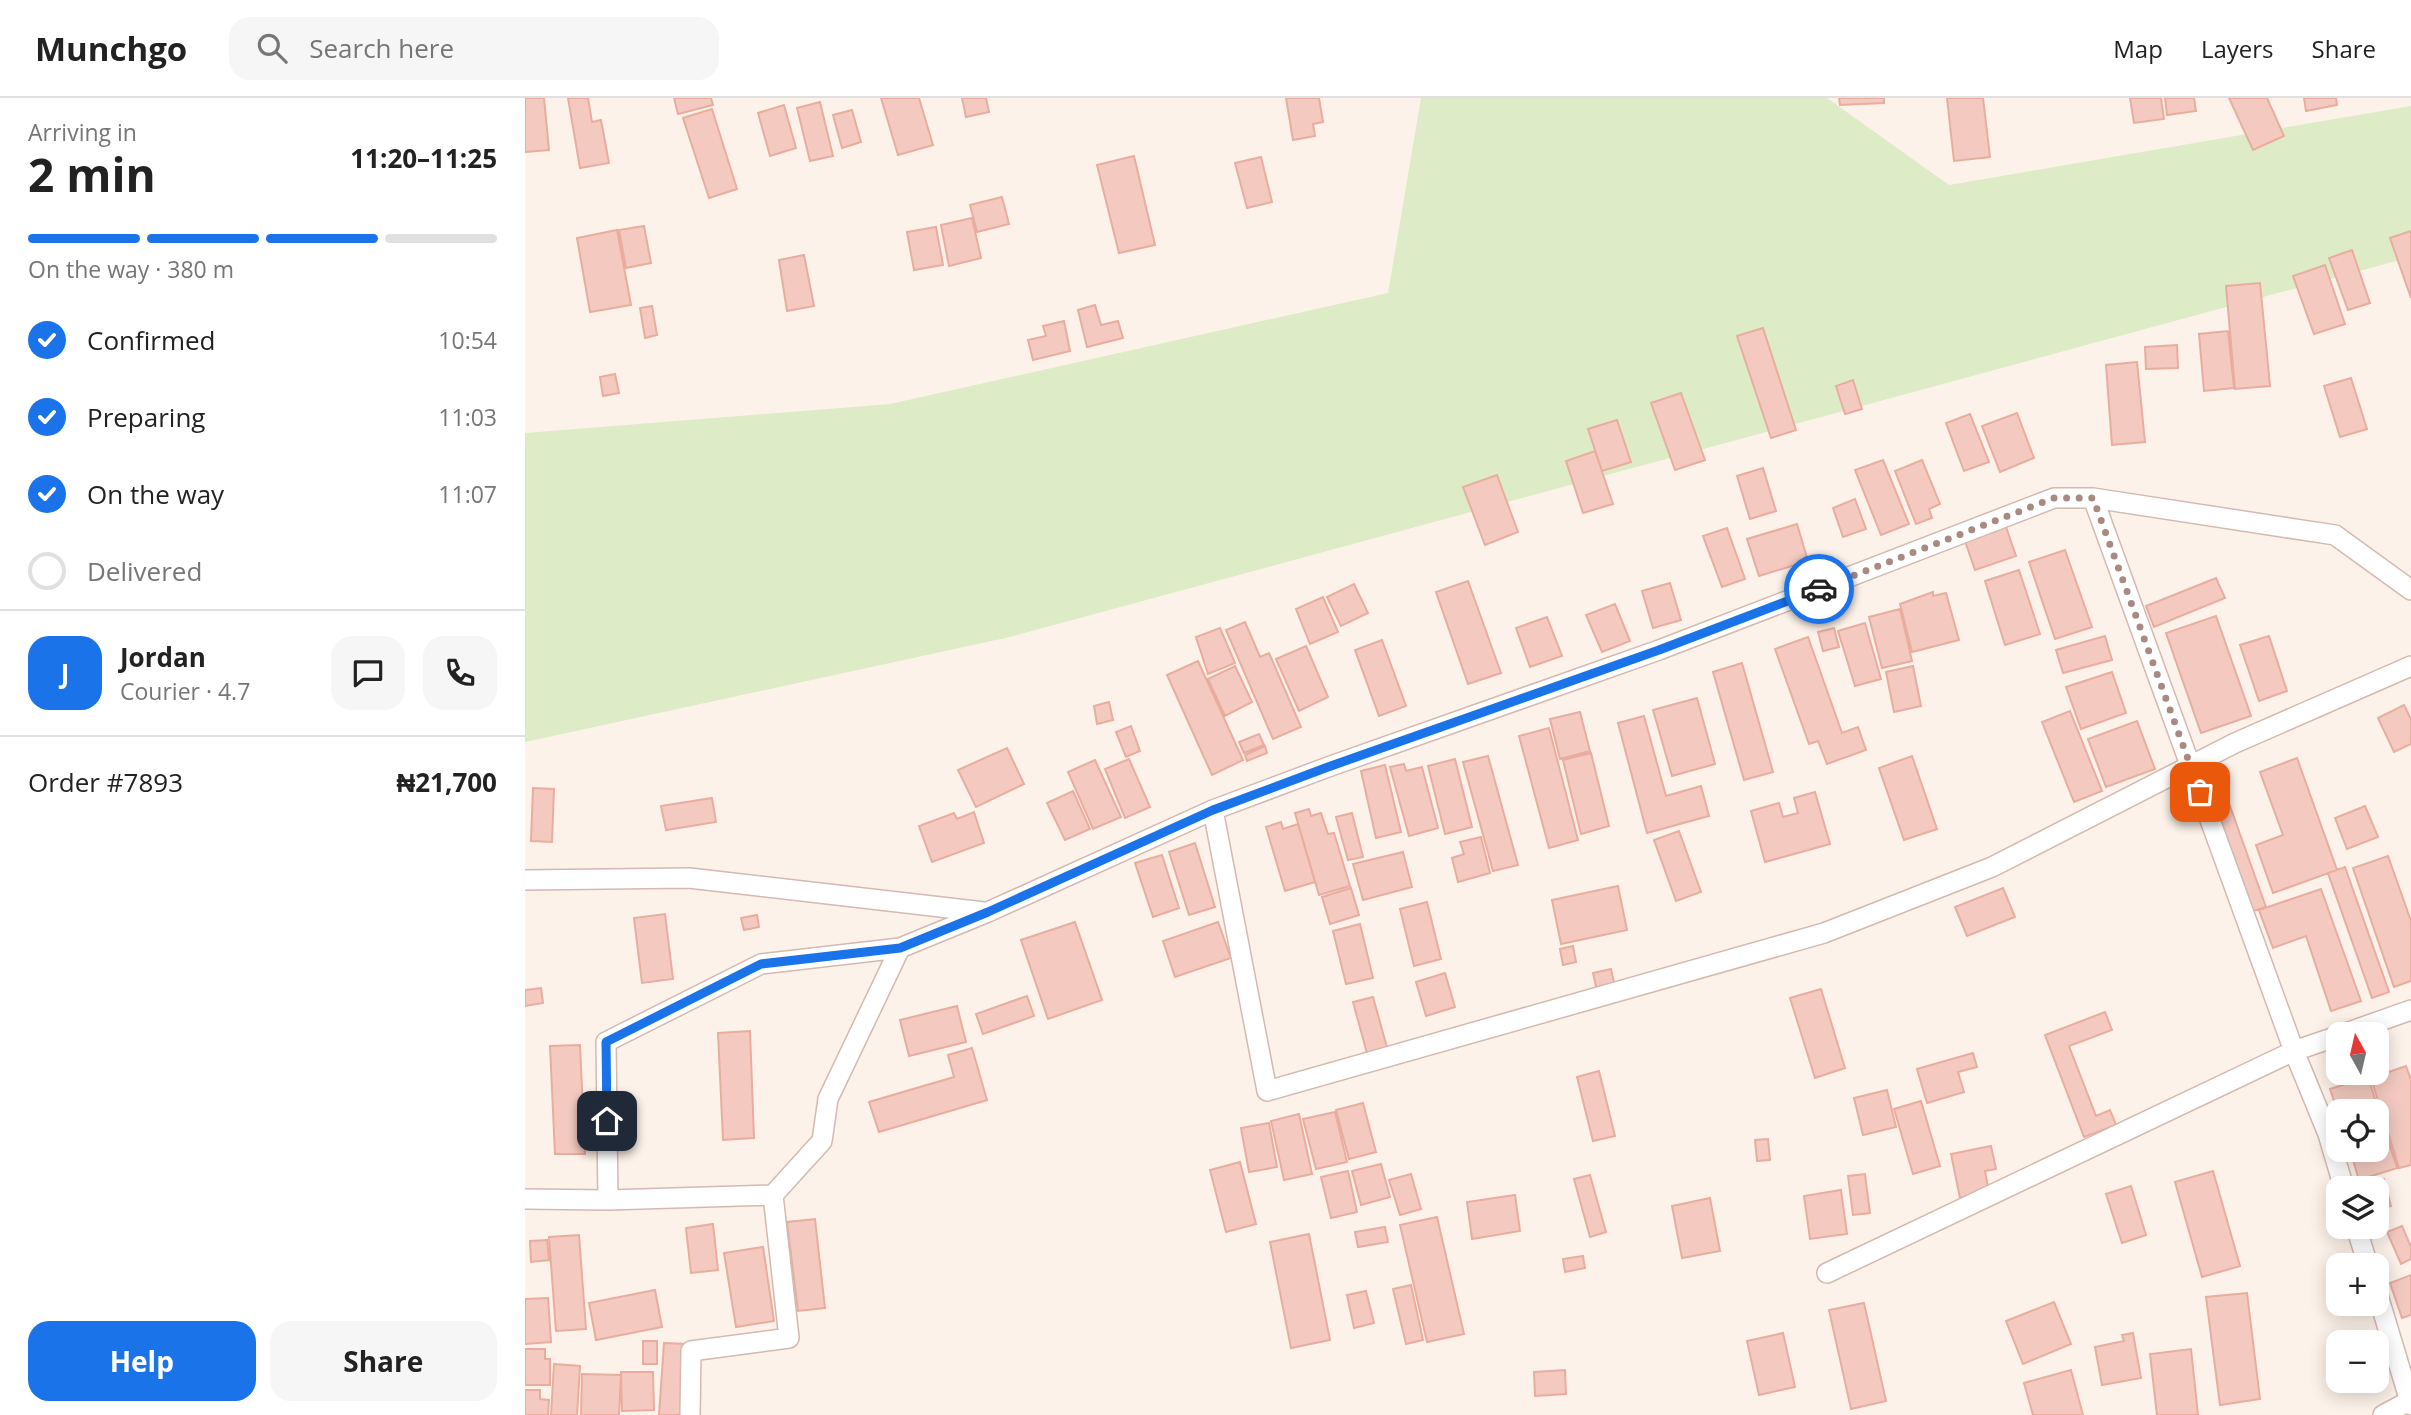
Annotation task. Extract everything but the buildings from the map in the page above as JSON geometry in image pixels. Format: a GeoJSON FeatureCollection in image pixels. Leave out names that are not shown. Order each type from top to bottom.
{"type":"FeatureCollection","features":[{"type":"Feature","properties":{"kind":"street"},"geometry":{"type":"LineString","coordinates":[[608,1200],[606,1042],[761,964],[900,948],[988,912],[1213,810],[1659,650],[2054,498],[2093,498],[2335,535],[2411,590]]}},
{"type":"Feature","properties":{"kind":"street"},"geometry":{"type":"LineString","coordinates":[[2093,498],[2294,1052],[2328,1134],[2340,1176]]}},
{"type":"Feature","properties":{"kind":"street"},"geometry":{"type":"LineString","coordinates":[[1213,810],[1267,1091],[1824,933],[1992,867],[2235,743],[2411,666]]}},
{"type":"Feature","properties":{"kind":"street"},"geometry":{"type":"LineString","coordinates":[[525,880],[689,878],[988,912]]}},
{"type":"Feature","properties":{"kind":"street"},"geometry":{"type":"LineString","coordinates":[[525,1199],[608,1200],[773,1195],[822,1141],[828,1099],[900,948]]}},
{"type":"Feature","properties":{"kind":"street"},"geometry":{"type":"LineString","coordinates":[[2377,1022],[2411,1010]]}},
{"type":"Feature","properties":{"kind":"street"},"geometry":{"type":"LineString","coordinates":[[1827,1273],[2294,1052],[2326,1040]]}},
{"type":"Feature","properties":{"kind":"street"},"geometry":{"type":"LineString","coordinates":[[690,1415],[691,1351],[789,1338],[773,1195]]}},
{"type":"Feature","properties":{"kind":"street"},"geometry":{"type":"LineString","coordinates":[[2383,1415],[2411,1402],[2384,1316]]}},
{"type":"Feature","properties":{"kind":"green space"},"geometry":{"type":"Polygon","coordinates":[[[1421,98],[1827,98],[1949,185],[2411,106],[2411,257],[1010,637],[525,742],[525,433],[890,404],[1388,293],[1421,98]]]}},
{"type":"Feature","properties":{"kind":"way so far"},"geometry":{"type":"LineString","coordinates":[[1819,589],[2054,498],[2093,498],[2200,792]]}},
{"type":"Feature","properties":{"kind":"route"},"geometry":{"type":"LineString","coordinates":[[607,1121],[606,1042],[761,964],[900,948],[988,912],[1213,810],[1659,650],[1819,589]]}}]}
